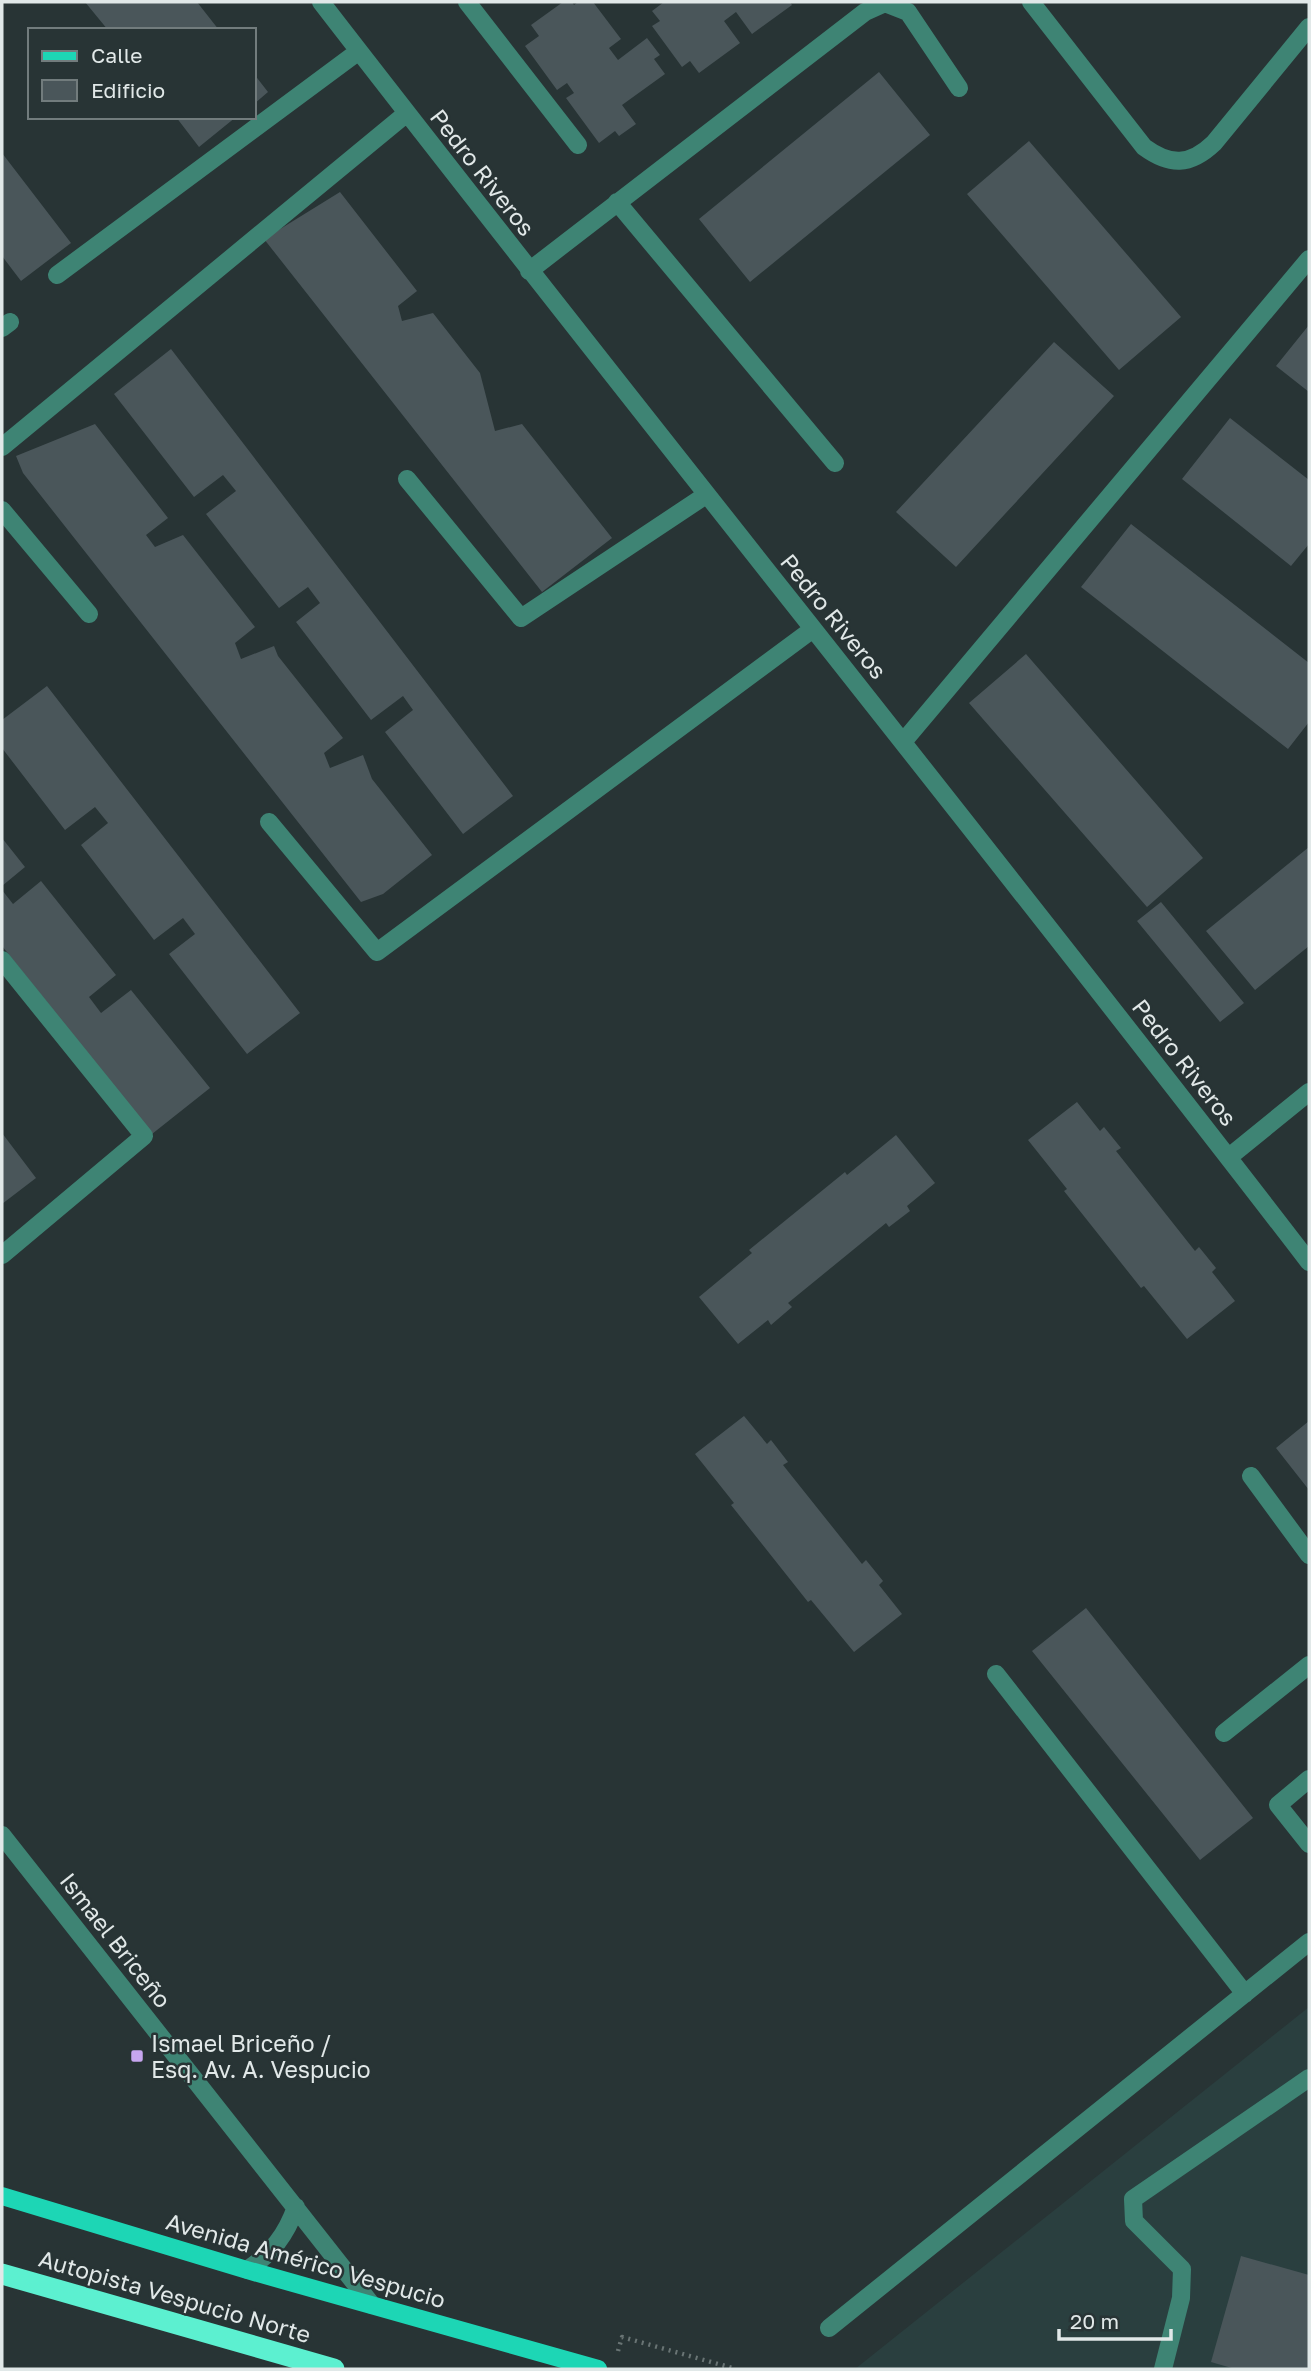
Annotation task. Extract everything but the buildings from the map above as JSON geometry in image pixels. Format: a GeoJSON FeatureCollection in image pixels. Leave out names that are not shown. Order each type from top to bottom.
{"type":"FeatureCollection","features":[{"type":"Feature","properties":{"kind":"highway","name":"Autopista Vespucio Norte"},"geometry":{"type":"LineString","coordinates":[[2,2274],[334,2369]]}},
{"type":"Feature","properties":{"kind":"main road","name":"Avenida Américo Vespucio"},"geometry":{"type":"LineString","coordinates":[[2,2196],[247,2270],[598,2369]]}},
{"type":"Feature","properties":{"kind":"street","name":"Pedro Riveros"},"geometry":{"type":"LineString","coordinates":[[321,2],[529,271],[903,742],[1309,1262]]}},
{"type":"Feature","properties":{"kind":"street"},"geometry":{"type":"LineString","coordinates":[[467,2],[578,145]]}},
{"type":"Feature","properties":{"kind":"street"},"geometry":{"type":"LineString","coordinates":[[1031,2],[1144,147],[1165,160],[1178,162],[1204,153],[1309,27]]}},
{"type":"Feature","properties":{"kind":"street"},"geometry":{"type":"LineString","coordinates":[[529,271],[865,12],[884,3],[908,12],[959,88]]}},
{"type":"Feature","properties":{"kind":"street"},"geometry":{"type":"LineString","coordinates":[[57,275],[359,51]]}},
{"type":"Feature","properties":{"kind":"street"},"geometry":{"type":"LineString","coordinates":[[2,447],[407,113]]}},
{"type":"Feature","properties":{"kind":"street"},"geometry":{"type":"LineString","coordinates":[[617,202],[835,463]]}},
{"type":"Feature","properties":{"kind":"street"},"geometry":{"type":"LineString","coordinates":[[903,742],[1309,259]]}},
{"type":"Feature","properties":{"kind":"street"},"geometry":{"type":"LineString","coordinates":[[407,479],[521,618],[706,495]]}},
{"type":"Feature","properties":{"kind":"street"},"geometry":{"type":"LineString","coordinates":[[2,510],[89,614]]}},
{"type":"Feature","properties":{"kind":"street"},"geometry":{"type":"LineString","coordinates":[[269,822],[377,952],[813,629]]}},
{"type":"Feature","properties":{"kind":"street"},"geometry":{"type":"LineString","coordinates":[[2,960],[144,1136],[2,1255]]}},
{"type":"Feature","properties":{"kind":"street"},"geometry":{"type":"LineString","coordinates":[[1229,1157],[1309,1093]]}},
{"type":"Feature","properties":{"kind":"street"},"geometry":{"type":"LineString","coordinates":[[1251,1476],[1309,1555]]}},
{"type":"Feature","properties":{"kind":"street"},"geometry":{"type":"LineString","coordinates":[[1224,1733],[1309,1665]]}},
{"type":"Feature","properties":{"kind":"street"},"geometry":{"type":"LineString","coordinates":[[996,1674],[1245,1994]]}},
{"type":"Feature","properties":{"kind":"street"},"geometry":{"type":"LineString","coordinates":[[1309,1779],[1278,1805],[1309,1844]]}},
{"type":"Feature","properties":{"kind":"street","name":"Ismael Briceño"},"geometry":{"type":"LineString","coordinates":[[2,1835],[372,2305]]}},
{"type":"Feature","properties":{"kind":"street"},"geometry":{"type":"LineString","coordinates":[[829,2328],[1309,1942]]}},
{"type":"Feature","properties":{"kind":"street"},"geometry":{"type":"LineString","coordinates":[[1163,2369],[1181,2298],[1182,2269],[1134,2221],[1133,2199],[1309,2078]]}},
{"type":"Feature","properties":{"kind":"street"},"geometry":{"type":"LineString","coordinates":[[247,2270],[278,2244],[289,2227],[296,2207]]}},
{"type":"Feature","properties":{"kind":"path"},"geometry":{"type":"LineString","coordinates":[[622,2337],[736,2369]]}},
{"type":"Feature","properties":{"kind":"shaded area"},"geometry":{"type":"Polygon","coordinates":[[[1309,2007],[1309,2369],[855,2369],[1309,2007]]]}},
{"type":"Feature","properties":{"kind":"place","name":"Ismael Briceño / Esq. Av. A. Vespucio"},"geometry":{"type":"Point","coordinates":[137,2056]}}]}
